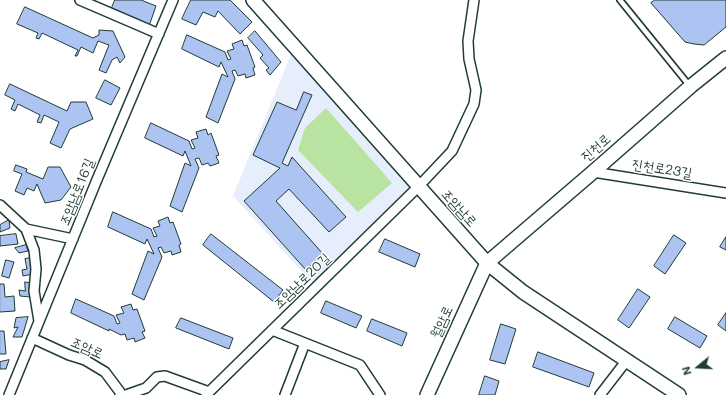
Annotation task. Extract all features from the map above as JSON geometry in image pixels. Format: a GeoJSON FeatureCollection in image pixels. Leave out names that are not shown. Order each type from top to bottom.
{"type":"FeatureCollection","features":[{"type":"Feature","properties":{"kind":"main road","name":"조암남로"},"geometry":{"type":"LineString","coordinates":[[253,0],[486,263],[523,292],[679,395]]}},
{"type":"Feature","properties":{"kind":"main road","name":"진천로"},"geometry":{"type":"LineString","coordinates":[[486,263],[593,172],[690,86],[726,58]]}},
{"type":"Feature","properties":{"kind":"main road","name":"월암로"},"geometry":{"type":"LineString","coordinates":[[427,395],[486,263]]}},
{"type":"Feature","properties":{"kind":"street"},"geometry":{"type":"LineString","coordinates":[[80,0],[159,34]]}},
{"type":"Feature","properties":{"kind":"street","name":"조암남로16길"},"geometry":{"type":"LineString","coordinates":[[9,395],[72,239],[173,0]]}},
{"type":"Feature","properties":{"kind":"street","name":"조암남로20길"},"geometry":{"type":"LineString","coordinates":[[208,394],[418,187],[452,150],[474,104],[476,90],[469,59],[468,42],[474,0]]}},
{"type":"Feature","properties":{"kind":"street","name":"진천로23길"},"geometry":{"type":"LineString","coordinates":[[593,172],[726,193]]}},
{"type":"Feature","properties":{"kind":"street"},"geometry":{"type":"LineString","coordinates":[[0,205],[26,229],[34,250],[36,269],[34,291],[39,323]]}},
{"type":"Feature","properties":{"kind":"street"},"geometry":{"type":"LineString","coordinates":[[26,229],[72,239]]}},
{"type":"Feature","properties":{"kind":"street"},"geometry":{"type":"LineString","coordinates":[[272,330],[360,365],[380,395]]}},
{"type":"Feature","properties":{"kind":"street","name":"조암로"},"geometry":{"type":"LineString","coordinates":[[32,338],[69,355],[85,360],[105,372],[120,392],[120,395]]}},
{"type":"Feature","properties":{"kind":"street"},"geometry":{"type":"LineString","coordinates":[[285,395],[305,343]]}},
{"type":"Feature","properties":{"kind":"street"},"geometry":{"type":"LineString","coordinates":[[600,395],[627,360]]}},
{"type":"Feature","properties":{"kind":"street"},"geometry":{"type":"LineString","coordinates":[[126,395],[146,388],[157,377],[165,376],[208,394]]}},
{"type":"Feature","properties":{"kind":"lane"},"geometry":{"type":"LineString","coordinates":[[620,0],[690,86]]}},
{"type":"Feature","properties":{"kind":"shaded area"},"geometry":{"type":"Polygon","coordinates":[[[294,47],[418,187],[316,287],[233,196],[294,47]]]}},
{"type":"Feature","properties":{"kind":"green space"},"geometry":{"type":"Polygon","coordinates":[[[326,108],[392,183],[358,212],[298,150],[305,128],[326,108]]]}},
{"type":"Feature","properties":{"kind":"building"},"geometry":{"type":"Polygon","coordinates":[[[115,0],[141,0],[156,6],[149,26],[111,10],[115,0]]]}},
{"type":"Feature","properties":{"kind":"building"},"geometry":{"type":"Polygon","coordinates":[[[191,0],[230,0],[252,22],[240,34],[218,11],[215,17],[203,12],[196,25],[182,19],[191,0]]]}},
{"type":"Feature","properties":{"kind":"building"},"geometry":{"type":"Polygon","coordinates":[[[655,0],[726,0],[726,27],[704,45],[685,42],[651,3],[655,0]]]}},
{"type":"Feature","properties":{"kind":"building"},"geometry":{"type":"Polygon","coordinates":[[[25,7],[93,38],[99,35],[99,30],[113,31],[125,57],[120,63],[117,57],[112,60],[106,73],[99,70],[109,45],[98,41],[93,53],[81,47],[77,56],[75,56],[78,50],[42,33],[39,39],[36,38],[38,33],[17,24],[25,7]]]}},
{"type":"Feature","properties":{"kind":"building"},"geometry":{"type":"Polygon","coordinates":[[[255,31],[281,62],[270,75],[266,70],[269,68],[260,58],[263,55],[248,38],[255,31]]]}},
{"type":"Feature","properties":{"kind":"building"},"geometry":{"type":"Polygon","coordinates":[[[187,35],[225,52],[228,60],[231,59],[227,51],[234,49],[232,44],[242,40],[244,46],[247,45],[255,67],[253,68],[255,75],[246,78],[245,74],[238,76],[235,70],[232,71],[235,79],[218,123],[206,117],[222,74],[228,77],[221,62],[219,67],[182,49],[187,35]]]}},
{"type":"Feature","properties":{"kind":"building"},"geometry":{"type":"Polygon","coordinates":[[[105,80],[120,88],[111,105],[96,98],[105,80]]]}},
{"type":"Feature","properties":{"kind":"building"},"geometry":{"type":"Polygon","coordinates":[[[10,84],[67,111],[71,102],[86,102],[93,119],[70,129],[61,148],[50,143],[59,122],[44,115],[41,123],[37,122],[40,115],[18,104],[15,111],[11,109],[15,100],[5,95],[10,84]]]}},
{"type":"Feature","properties":{"kind":"building"},"geometry":{"type":"Polygon","coordinates":[[[304,92],[312,95],[282,163],[288,166],[292,157],[346,217],[329,232],[289,189],[276,201],[323,254],[306,270],[244,201],[280,168],[253,155],[277,102],[296,110],[304,92]]]}},
{"type":"Feature","properties":{"kind":"building"},"geometry":{"type":"Polygon","coordinates":[[[151,123],[189,141],[192,149],[195,148],[191,140],[198,138],[196,132],[206,129],[208,135],[211,133],[219,155],[216,156],[219,163],[210,166],[208,163],[202,165],[199,158],[195,159],[199,168],[182,212],[170,206],[185,163],[191,166],[185,151],[183,156],[145,138],[151,123]]]}},
{"type":"Feature","properties":{"kind":"building"},"geometry":{"type":"Polygon","coordinates":[[[16,165],[27,169],[26,172],[43,179],[48,167],[60,167],[71,187],[61,200],[45,203],[37,184],[34,191],[27,188],[24,195],[15,191],[22,174],[14,171],[16,165]]]}},
{"type":"Feature","properties":{"kind":"building"},"geometry":{"type":"Polygon","coordinates":[[[113,212],[151,229],[154,237],[157,236],[153,228],[160,226],[158,221],[168,217],[170,223],[173,222],[181,244],[179,245],[181,252],[172,255],[171,251],[164,253],[161,247],[158,248],[162,257],[144,300],[132,294],[148,251],[154,254],[147,239],[145,244],[108,227],[113,212]]]}},
{"type":"Feature","properties":{"kind":"building"},"geometry":{"type":"Polygon","coordinates":[[[9,220],[10,228],[0,232],[0,225],[9,220]]]}},
{"type":"Feature","properties":{"kind":"building"},"geometry":{"type":"Polygon","coordinates":[[[16,234],[18,244],[0,246],[0,236],[16,234]]]}},
{"type":"Feature","properties":{"kind":"building"},"geometry":{"type":"Polygon","coordinates":[[[211,234],[283,290],[274,302],[203,245],[211,234]]]}},
{"type":"Feature","properties":{"kind":"building"},"geometry":{"type":"Polygon","coordinates":[[[674,235],[686,243],[665,274],[654,266],[674,235]]]}},
{"type":"Feature","properties":{"kind":"building"},"geometry":{"type":"Polygon","coordinates":[[[726,237],[726,250],[720,247],[726,237]]]}},
{"type":"Feature","properties":{"kind":"building"},"geometry":{"type":"Polygon","coordinates":[[[385,239],[420,254],[415,267],[379,252],[385,239]]]}},
{"type":"Feature","properties":{"kind":"building"},"geometry":{"type":"Polygon","coordinates":[[[26,245],[28,251],[19,253],[15,248],[26,245]]]}},
{"type":"Feature","properties":{"kind":"building"},"geometry":{"type":"Polygon","coordinates":[[[31,258],[33,274],[23,276],[22,270],[27,269],[25,259],[31,258]]]}},
{"type":"Feature","properties":{"kind":"building"},"geometry":{"type":"Polygon","coordinates":[[[6,260],[14,262],[9,278],[2,276],[6,260]]]}},
{"type":"Feature","properties":{"kind":"building"},"geometry":{"type":"Polygon","coordinates":[[[25,282],[31,283],[30,297],[20,296],[19,290],[25,291],[25,282]]]}},
{"type":"Feature","properties":{"kind":"building"},"geometry":{"type":"Polygon","coordinates":[[[0,284],[4,284],[5,297],[14,296],[15,311],[0,312],[0,284]]]}},
{"type":"Feature","properties":{"kind":"building"},"geometry":{"type":"Polygon","coordinates":[[[638,289],[650,297],[629,328],[618,320],[638,289]]]}},
{"type":"Feature","properties":{"kind":"building"},"geometry":{"type":"Polygon","coordinates":[[[76,299],[114,316],[117,324],[120,323],[116,315],[124,313],[121,307],[131,304],[133,310],[137,309],[145,331],[142,332],[145,338],[135,342],[134,338],[127,340],[125,334],[121,335],[109,329],[109,331],[71,313],[76,299]]]}},
{"type":"Feature","properties":{"kind":"building"},"geometry":{"type":"Polygon","coordinates":[[[326,301],[362,316],[356,328],[321,313],[326,301]]]}},
{"type":"Feature","properties":{"kind":"building"},"geometry":{"type":"Polygon","coordinates":[[[726,313],[726,331],[718,325],[726,313]]]}},
{"type":"Feature","properties":{"kind":"building"},"geometry":{"type":"Polygon","coordinates":[[[28,317],[22,337],[13,337],[18,327],[14,328],[16,318],[28,317]]]}},
{"type":"Feature","properties":{"kind":"building"},"geometry":{"type":"Polygon","coordinates":[[[675,317],[707,336],[700,348],[668,329],[675,317]]]}},
{"type":"Feature","properties":{"kind":"building"},"geometry":{"type":"Polygon","coordinates":[[[181,318],[233,338],[229,349],[176,328],[181,318]]]}},
{"type":"Feature","properties":{"kind":"building"},"geometry":{"type":"Polygon","coordinates":[[[372,319],[407,333],[402,346],[367,331],[372,319]]]}},
{"type":"Feature","properties":{"kind":"building"},"geometry":{"type":"Polygon","coordinates":[[[501,324],[516,329],[505,364],[490,360],[501,324]]]}},
{"type":"Feature","properties":{"kind":"building"},"geometry":{"type":"Polygon","coordinates":[[[0,331],[4,331],[6,354],[0,354],[0,331]]]}},
{"type":"Feature","properties":{"kind":"building"},"geometry":{"type":"Polygon","coordinates":[[[538,352],[594,373],[589,387],[533,367],[538,352]]]}},
{"type":"Feature","properties":{"kind":"building"},"geometry":{"type":"Polygon","coordinates":[[[9,360],[6,369],[0,369],[0,362],[9,360]]]}},
{"type":"Feature","properties":{"kind":"building"},"geometry":{"type":"Polygon","coordinates":[[[485,376],[499,381],[495,395],[479,395],[485,376]]]}}]}
